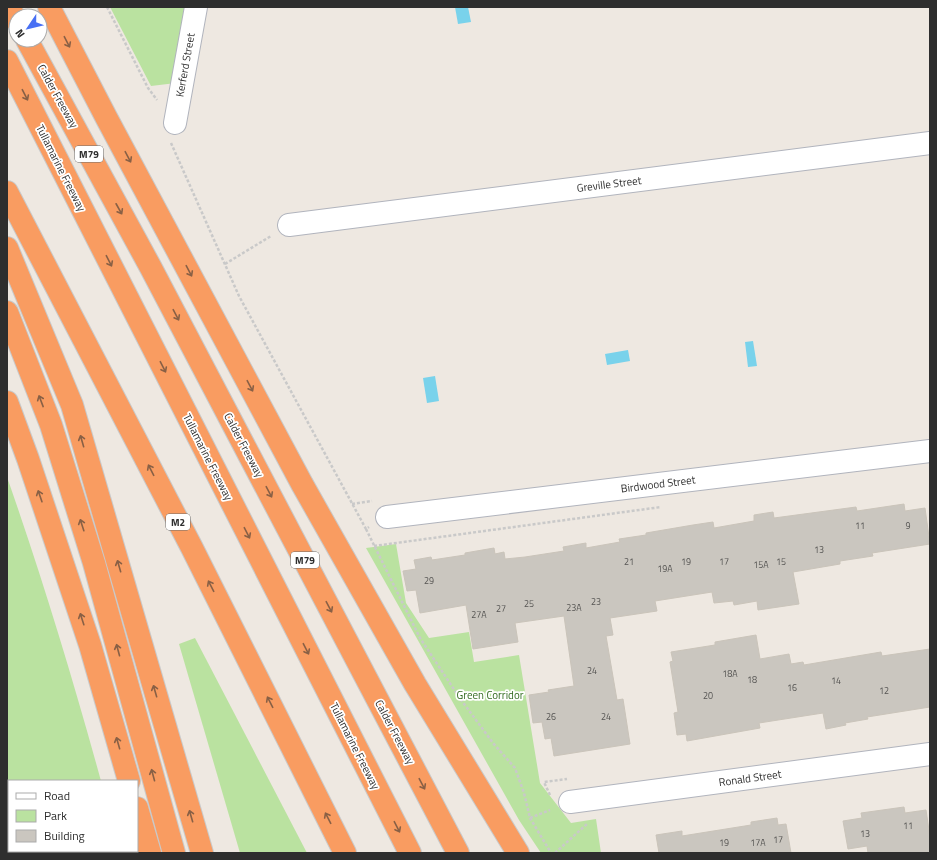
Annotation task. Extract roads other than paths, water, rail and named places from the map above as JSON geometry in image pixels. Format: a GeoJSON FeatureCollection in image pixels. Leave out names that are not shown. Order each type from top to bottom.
{"type":"FeatureCollection","features":[{"type":"Feature","properties":{"kind":"highway"},"geometry":{"type":"LineString","coordinates":[[49,7],[302,484],[415,684],[518,853]]}},
{"type":"Feature","properties":{"kind":"highway","name":"Calder Freeway"},"geometry":{"type":"LineString","coordinates":[[31,48],[151,268],[458,853]]}},
{"type":"Feature","properties":{"kind":"highway","name":"Tullamarine Freeway"},"geometry":{"type":"LineString","coordinates":[[7,61],[410,853]]}},
{"type":"Feature","properties":{"kind":"highway","name":"M2"},"geometry":{"type":"LineString","coordinates":[[7,192],[192,548],[345,853]]}},
{"type":"Feature","properties":{"kind":"highway"},"geometry":{"type":"LineString","coordinates":[[7,248],[72,405],[202,853]]}},
{"type":"Feature","properties":{"kind":"highway"},"geometry":{"type":"LineString","coordinates":[[7,312],[51,425],[94,563],[174,853]]}},
{"type":"Feature","properties":{"kind":"highway"},"geometry":{"type":"LineString","coordinates":[[7,402],[28,459],[90,645],[129,780]]}},
{"type":"Feature","properties":{"kind":"highway"},"geometry":{"type":"LineString","coordinates":[[415,684],[501,853]]}},
{"type":"Feature","properties":{"kind":"highway"},"geometry":{"type":"LineString","coordinates":[[138,811],[150,853]]}},
{"type":"Feature","properties":{"kind":"street","name":"Kerferd Street"},"geometry":{"type":"LineString","coordinates":[[174,123],[196,7]]}},
{"type":"Feature","properties":{"kind":"street","name":"Greville Street"},"geometry":{"type":"LineString","coordinates":[[289,225],[930,142]]}},
{"type":"Feature","properties":{"kind":"street","name":"Birdwood Street"},"geometry":{"type":"LineString","coordinates":[[387,517],[930,451]]}},
{"type":"Feature","properties":{"kind":"street","name":"Ronald Street"},"geometry":{"type":"LineString","coordinates":[[570,802],[930,754]]}},
{"type":"Feature","properties":{"kind":"water"},"geometry":{"type":"Polygon","coordinates":[[[455,7],[468,7],[471,22],[458,24],[455,7]]]}},
{"type":"Feature","properties":{"kind":"water"},"geometry":{"type":"Polygon","coordinates":[[[753,341],[757,366],[748,367],[745,342],[753,341]]]}},
{"type":"Feature","properties":{"kind":"water"},"geometry":{"type":"Polygon","coordinates":[[[628,350],[630,361],[607,365],[605,354],[628,350]]]}},
{"type":"Feature","properties":{"kind":"water"},"geometry":{"type":"Polygon","coordinates":[[[435,376],[439,401],[427,403],[423,378],[435,376]]]}},
{"type":"Feature","properties":{"kind":"park label","name":"Green Corridor"},"geometry":{"type":"Point","coordinates":[490,695]}}]}
